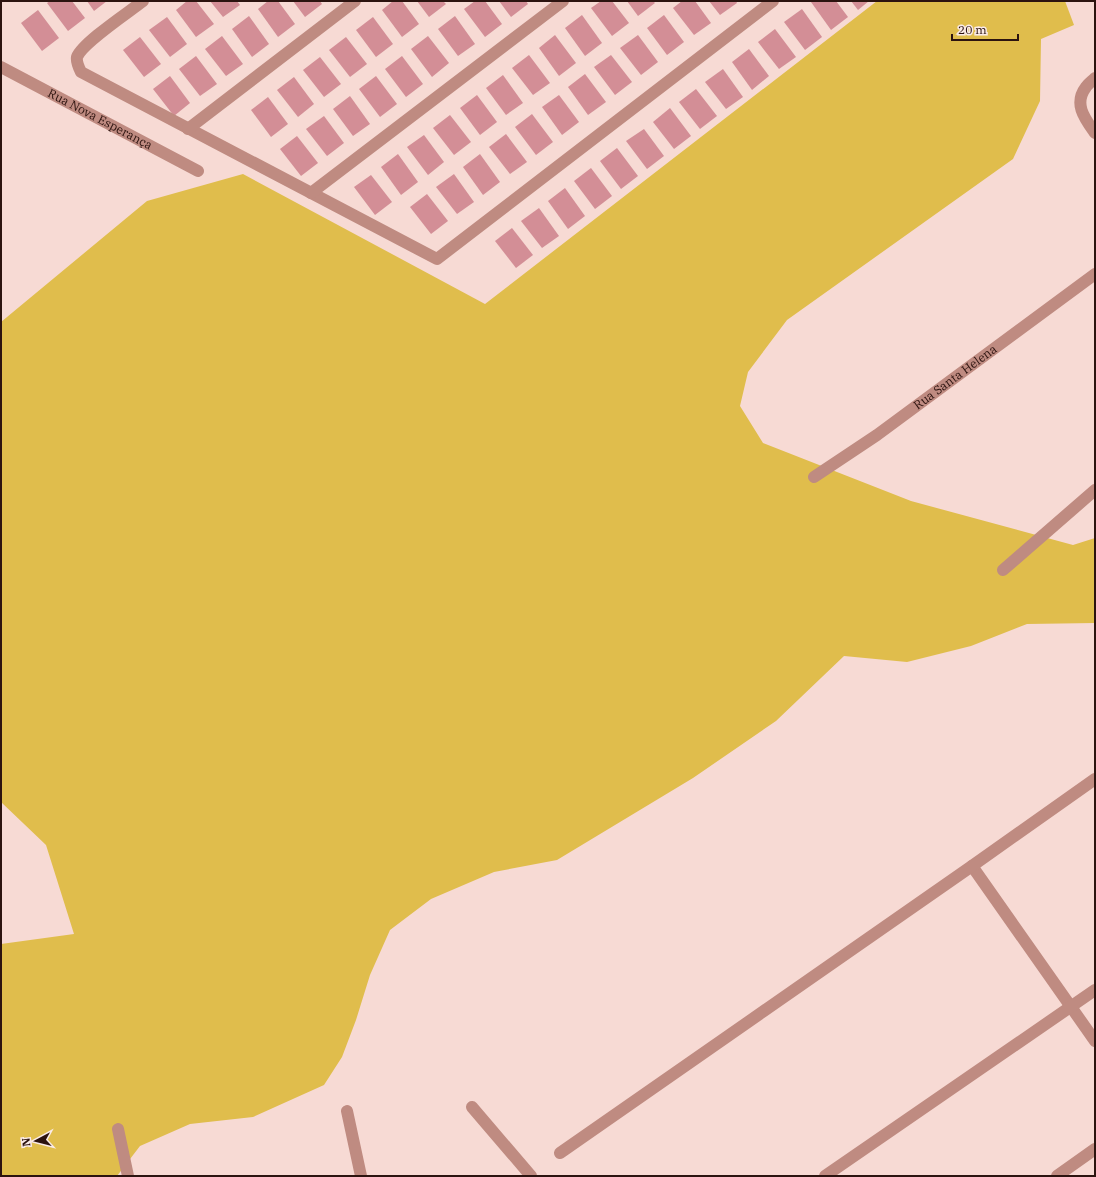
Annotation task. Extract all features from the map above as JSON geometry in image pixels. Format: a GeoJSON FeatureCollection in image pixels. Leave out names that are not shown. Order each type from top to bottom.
{"type":"FeatureCollection","features":[{"type":"Feature","properties":{"kind":"street"},"geometry":{"type":"LineString","coordinates":[[143,1],[86,45],[77,58],[79,68],[85,75],[437,259],[773,1]]}},
{"type":"Feature","properties":{"kind":"street"},"geometry":{"type":"LineString","coordinates":[[188,129],[355,1]]}},
{"type":"Feature","properties":{"kind":"street"},"geometry":{"type":"LineString","coordinates":[[311,193],[563,1]]}},
{"type":"Feature","properties":{"kind":"street","name":"Rua Nova Esperança"},"geometry":{"type":"LineString","coordinates":[[1,67],[198,172]]}},
{"type":"Feature","properties":{"kind":"street"},"geometry":{"type":"LineString","coordinates":[[1095,78],[1086,87],[1081,96],[1080,108],[1095,133]]}},
{"type":"Feature","properties":{"kind":"street","name":"Rua Santa Helena"},"geometry":{"type":"LineString","coordinates":[[814,477],[884,430],[1095,274]]}},
{"type":"Feature","properties":{"kind":"street"},"geometry":{"type":"LineString","coordinates":[[1004,570],[1095,490]]}},
{"type":"Feature","properties":{"kind":"street"},"geometry":{"type":"LineString","coordinates":[[560,1153],[1095,779]]}},
{"type":"Feature","properties":{"kind":"street"},"geometry":{"type":"LineString","coordinates":[[972,866],[1095,1041]]}},
{"type":"Feature","properties":{"kind":"street"},"geometry":{"type":"LineString","coordinates":[[825,1176],[1095,990]]}},
{"type":"Feature","properties":{"kind":"street"},"geometry":{"type":"LineString","coordinates":[[472,1107],[531,1176]]}},
{"type":"Feature","properties":{"kind":"street"},"geometry":{"type":"LineString","coordinates":[[347,1111],[361,1176]]}},
{"type":"Feature","properties":{"kind":"street"},"geometry":{"type":"LineString","coordinates":[[118,1130],[128,1176]]}},
{"type":"Feature","properties":{"kind":"street"},"geometry":{"type":"LineString","coordinates":[[1057,1176],[1095,1149]]}},
{"type":"Feature","properties":{"kind":"shaded area"},"geometry":{"type":"Polygon","coordinates":[[[877,1],[1065,1],[1074,25],[1041,39],[1040,101],[1013,159],[787,320],[748,372],[740,406],[763,443],[911,501],[1073,545],[1095,538],[1095,623],[1027,624],[971,646],[907,662],[844,656],[776,721],[693,778],[557,860],[494,872],[431,899],[390,930],[370,975],[356,1020],[342,1057],[324,1085],[253,1117],[190,1124],[140,1146],[117,1176],[1,1176],[1,944],[74,934],[46,845],[1,802],[1,322],[147,201],[243,174],[485,304],[877,1]]]}},
{"type":"Feature","properties":{"kind":"building"},"geometry":{"type":"Polygon","coordinates":[[[50,1],[72,1],[85,18],[68,31],[47,3],[50,1]]]}},
{"type":"Feature","properties":{"kind":"building"},"geometry":{"type":"Polygon","coordinates":[[[87,1],[107,1],[94,11],[87,1]]]}},
{"type":"Feature","properties":{"kind":"building"},"geometry":{"type":"Polygon","coordinates":[[[187,1],[196,1],[214,24],[196,37],[176,10],[187,1]]]}},
{"type":"Feature","properties":{"kind":"building"},"geometry":{"type":"Polygon","coordinates":[[[210,1],[237,1],[240,5],[223,17],[210,1]]]}},
{"type":"Feature","properties":{"kind":"building"},"geometry":{"type":"Polygon","coordinates":[[[268,1],[278,1],[295,24],[278,37],[258,9],[268,1]]]}},
{"type":"Feature","properties":{"kind":"building"},"geometry":{"type":"Polygon","coordinates":[[[293,1],[320,1],[322,4],[305,17],[293,1]]]}},
{"type":"Feature","properties":{"kind":"building"},"geometry":{"type":"Polygon","coordinates":[[[393,1],[402,1],[419,24],[402,37],[382,10],[393,1]]]}},
{"type":"Feature","properties":{"kind":"building"},"geometry":{"type":"Polygon","coordinates":[[[417,1],[443,1],[446,4],[429,17],[417,1]]]}},
{"type":"Feature","properties":{"kind":"building"},"geometry":{"type":"Polygon","coordinates":[[[475,1],[485,1],[502,24],[485,37],[464,9],[475,1]]]}},
{"type":"Feature","properties":{"kind":"building"},"geometry":{"type":"Polygon","coordinates":[[[499,1],[526,1],[528,4],[511,17],[499,1]]]}},
{"type":"Feature","properties":{"kind":"building"},"geometry":{"type":"Polygon","coordinates":[[[601,1],[612,1],[629,23],[612,36],[591,8],[601,1]]]}},
{"type":"Feature","properties":{"kind":"building"},"geometry":{"type":"Polygon","coordinates":[[[627,1],[653,1],[655,3],[638,16],[627,1]]]}},
{"type":"Feature","properties":{"kind":"building"},"geometry":{"type":"Polygon","coordinates":[[[682,1],[695,1],[711,23],[694,35],[673,8],[682,1]]]}},
{"type":"Feature","properties":{"kind":"building"},"geometry":{"type":"Polygon","coordinates":[[[709,1],[736,1],[737,3],[720,15],[709,1]]]}},
{"type":"Feature","properties":{"kind":"building"},"geometry":{"type":"Polygon","coordinates":[[[836,1],[848,17],[831,30],[811,2],[836,1]]]}},
{"type":"Feature","properties":{"kind":"building"},"geometry":{"type":"Polygon","coordinates":[[[851,1],[869,1],[858,10],[851,1]]]}},
{"type":"Feature","properties":{"kind":"building"},"geometry":{"type":"Polygon","coordinates":[[[802,9],[822,37],[805,50],[784,22],[802,9]]]}},
{"type":"Feature","properties":{"kind":"building"},"geometry":{"type":"Polygon","coordinates":[[[38,10],[59,38],[42,51],[21,23],[38,10]]]}},
{"type":"Feature","properties":{"kind":"building"},"geometry":{"type":"Polygon","coordinates":[[[582,15],[602,43],[585,56],[565,28],[582,15]]]}},
{"type":"Feature","properties":{"kind":"building"},"geometry":{"type":"Polygon","coordinates":[[[664,15],[684,42],[667,55],[647,28],[664,15]]]}},
{"type":"Feature","properties":{"kind":"building"},"geometry":{"type":"Polygon","coordinates":[[[249,16],[269,44],[252,57],[232,29],[249,16]]]}},
{"type":"Feature","properties":{"kind":"building"},"geometry":{"type":"Polygon","coordinates":[[[455,16],[475,44],[458,56],[438,29],[455,16]]]}},
{"type":"Feature","properties":{"kind":"building"},"geometry":{"type":"Polygon","coordinates":[[[167,17],[187,44],[170,57],[149,30],[167,17]]]}},
{"type":"Feature","properties":{"kind":"building"},"geometry":{"type":"Polygon","coordinates":[[[373,17],[393,44],[376,57],[356,30],[373,17]]]}},
{"type":"Feature","properties":{"kind":"building"},"geometry":{"type":"Polygon","coordinates":[[[775,29],[796,57],[779,69],[758,42],[775,29]]]}},
{"type":"Feature","properties":{"kind":"building"},"geometry":{"type":"Polygon","coordinates":[[[555,35],[576,63],[559,76],[539,48],[555,35]]]}},
{"type":"Feature","properties":{"kind":"building"},"geometry":{"type":"Polygon","coordinates":[[[638,35],[658,62],[641,75],[620,48],[638,35]]]}},
{"type":"Feature","properties":{"kind":"building"},"geometry":{"type":"Polygon","coordinates":[[[222,36],[243,64],[226,76],[205,49],[222,36]]]}},
{"type":"Feature","properties":{"kind":"building"},"geometry":{"type":"Polygon","coordinates":[[[428,36],[449,63],[432,77],[411,49],[428,36]]]}},
{"type":"Feature","properties":{"kind":"building"},"geometry":{"type":"Polygon","coordinates":[[[140,37],[161,64],[144,77],[123,50],[140,37]]]}},
{"type":"Feature","properties":{"kind":"building"},"geometry":{"type":"Polygon","coordinates":[[[346,37],[367,64],[350,77],[329,50],[346,37]]]}},
{"type":"Feature","properties":{"kind":"building"},"geometry":{"type":"Polygon","coordinates":[[[749,49],[769,76],[752,90],[732,62],[749,49]]]}},
{"type":"Feature","properties":{"kind":"building"},"geometry":{"type":"Polygon","coordinates":[[[529,55],[550,83],[533,95],[512,68],[529,55]]]}},
{"type":"Feature","properties":{"kind":"building"},"geometry":{"type":"Polygon","coordinates":[[[611,55],[632,82],[615,95],[594,67],[611,55]]]}},
{"type":"Feature","properties":{"kind":"building"},"geometry":{"type":"Polygon","coordinates":[[[196,56],[217,84],[200,96],[179,69],[196,56]]]}},
{"type":"Feature","properties":{"kind":"building"},"geometry":{"type":"Polygon","coordinates":[[[402,56],[423,84],[406,97],[385,69],[402,56]]]}},
{"type":"Feature","properties":{"kind":"building"},"geometry":{"type":"Polygon","coordinates":[[[320,57],[341,84],[324,97],[303,70],[320,57]]]}},
{"type":"Feature","properties":{"kind":"building"},"geometry":{"type":"Polygon","coordinates":[[[723,69],[743,97],[726,109],[705,82],[723,69]]]}},
{"type":"Feature","properties":{"kind":"building"},"geometry":{"type":"Polygon","coordinates":[[[585,74],[606,102],[588,115],[568,87],[585,74]]]}},
{"type":"Feature","properties":{"kind":"building"},"geometry":{"type":"Polygon","coordinates":[[[503,75],[523,103],[506,115],[486,88],[503,75]]]}},
{"type":"Feature","properties":{"kind":"building"},"geometry":{"type":"Polygon","coordinates":[[[170,76],[190,103],[174,116],[153,89],[170,76]]]}},
{"type":"Feature","properties":{"kind":"building"},"geometry":{"type":"Polygon","coordinates":[[[376,76],[397,104],[380,117],[359,89],[376,76]]]}},
{"type":"Feature","properties":{"kind":"building"},"geometry":{"type":"Polygon","coordinates":[[[294,77],[314,104],[298,117],[277,90],[294,77]]]}},
{"type":"Feature","properties":{"kind":"building"},"geometry":{"type":"Polygon","coordinates":[[[696,89],[717,116],[700,129],[679,102],[696,89]]]}},
{"type":"Feature","properties":{"kind":"building"},"geometry":{"type":"Polygon","coordinates":[[[477,95],[497,122],[480,135],[460,108],[477,95]]]}},
{"type":"Feature","properties":{"kind":"building"},"geometry":{"type":"Polygon","coordinates":[[[559,95],[579,122],[562,135],[542,107],[559,95]]]}},
{"type":"Feature","properties":{"kind":"building"},"geometry":{"type":"Polygon","coordinates":[[[350,96],[370,124],[353,136],[333,109],[350,96]]]}},
{"type":"Feature","properties":{"kind":"building"},"geometry":{"type":"Polygon","coordinates":[[[268,97],[288,124],[271,137],[251,110],[268,97]]]}},
{"type":"Feature","properties":{"kind":"building"},"geometry":{"type":"Polygon","coordinates":[[[670,108],[691,136],[674,149],[653,122],[670,108]]]}},
{"type":"Feature","properties":{"kind":"building"},"geometry":{"type":"Polygon","coordinates":[[[532,114],[553,142],[536,155],[515,127],[532,114]]]}},
{"type":"Feature","properties":{"kind":"building"},"geometry":{"type":"Polygon","coordinates":[[[450,115],[471,142],[454,155],[433,128],[450,115]]]}},
{"type":"Feature","properties":{"kind":"building"},"geometry":{"type":"Polygon","coordinates":[[[324,116],[344,143],[327,156],[306,129],[324,116]]]}},
{"type":"Feature","properties":{"kind":"building"},"geometry":{"type":"Polygon","coordinates":[[[644,129],[664,156],[647,169],[626,141],[644,129]]]}},
{"type":"Feature","properties":{"kind":"building"},"geometry":{"type":"Polygon","coordinates":[[[506,134],[527,162],[510,174],[489,147],[506,134]]]}},
{"type":"Feature","properties":{"kind":"building"},"geometry":{"type":"Polygon","coordinates":[[[424,135],[444,162],[428,175],[407,147],[424,135]]]}},
{"type":"Feature","properties":{"kind":"building"},"geometry":{"type":"Polygon","coordinates":[[[297,136],[318,163],[301,176],[280,149],[297,136]]]}},
{"type":"Feature","properties":{"kind":"building"},"geometry":{"type":"Polygon","coordinates":[[[617,148],[638,176],[621,189],[600,161],[617,148]]]}},
{"type":"Feature","properties":{"kind":"building"},"geometry":{"type":"Polygon","coordinates":[[[398,154],[418,182],[401,195],[381,167],[398,154]]]}},
{"type":"Feature","properties":{"kind":"building"},"geometry":{"type":"Polygon","coordinates":[[[480,154],[500,182],[483,195],[463,167],[480,154]]]}},
{"type":"Feature","properties":{"kind":"building"},"geometry":{"type":"Polygon","coordinates":[[[591,168],[612,196],[595,209],[574,181],[591,168]]]}},
{"type":"Feature","properties":{"kind":"building"},"geometry":{"type":"Polygon","coordinates":[[[454,174],[474,202],[457,214],[436,187],[454,174]]]}},
{"type":"Feature","properties":{"kind":"building"},"geometry":{"type":"Polygon","coordinates":[[[371,175],[392,202],[375,215],[354,187],[371,175]]]}},
{"type":"Feature","properties":{"kind":"building"},"geometry":{"type":"Polygon","coordinates":[[[565,188],[585,216],[568,229],[548,201],[565,188]]]}},
{"type":"Feature","properties":{"kind":"building"},"geometry":{"type":"Polygon","coordinates":[[[427,194],[448,221],[431,234],[410,207],[427,194]]]}},
{"type":"Feature","properties":{"kind":"building"},"geometry":{"type":"Polygon","coordinates":[[[539,208],[559,236],[542,248],[521,221],[539,208]]]}},
{"type":"Feature","properties":{"kind":"building"},"geometry":{"type":"Polygon","coordinates":[[[512,228],[533,255],[516,268],[495,241],[512,228]]]}}]}
